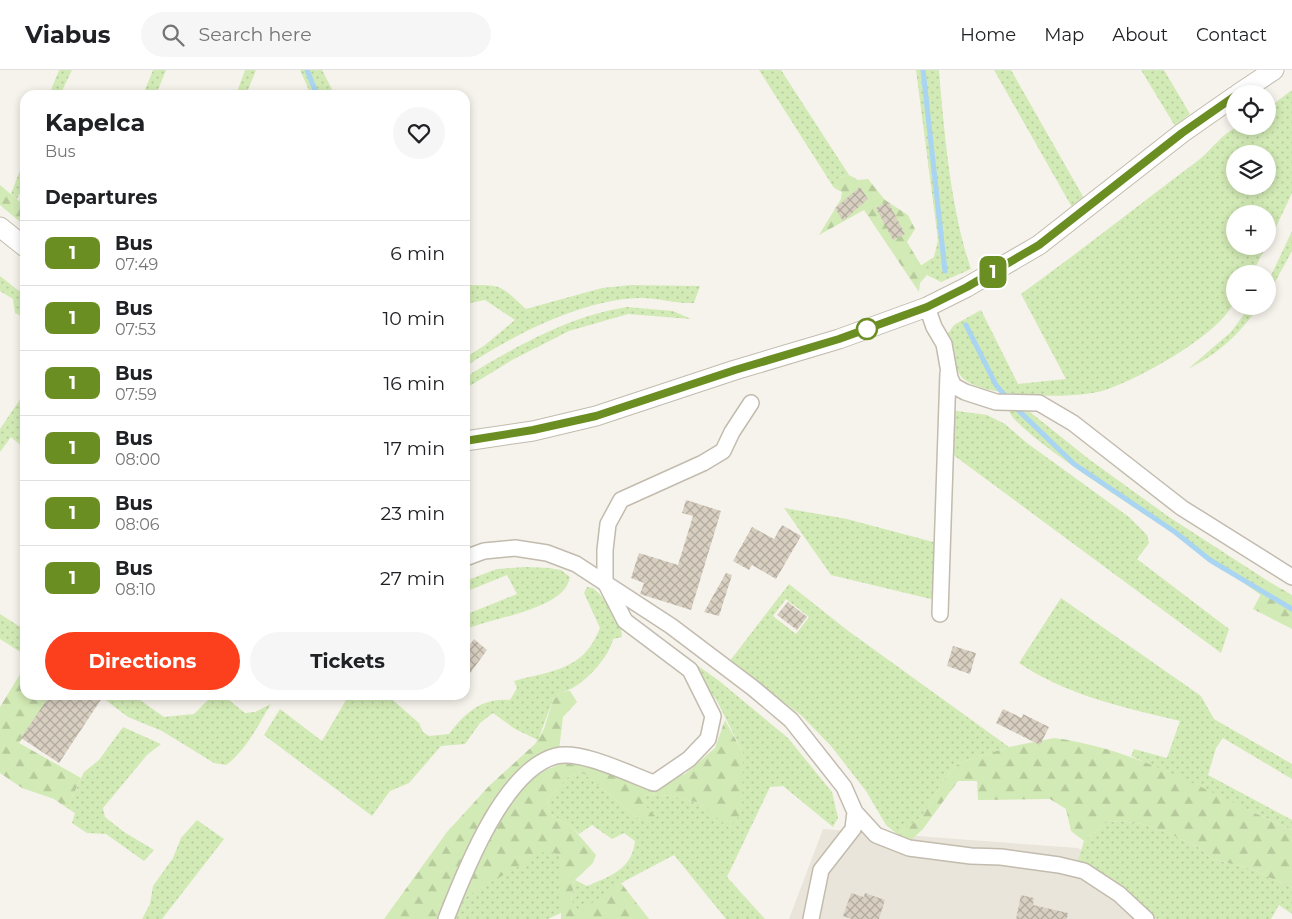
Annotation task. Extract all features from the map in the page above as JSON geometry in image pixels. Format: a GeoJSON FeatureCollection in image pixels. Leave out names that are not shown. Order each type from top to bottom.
{"type":"FeatureCollection","features":[{"type":"Feature","properties":{"kind":"street"},"geometry":{"type":"LineString","coordinates":[[1252,85],[1274,70]]}},
{"type":"Feature","properties":{"kind":"street"},"geometry":{"type":"LineString","coordinates":[[470,440],[533,430],[596,416],[735,370],[839,339],[927,307],[967,287],[1039,245],[1182,133],[1226,102]]}},
{"type":"Feature","properties":{"kind":"street"},"geometry":{"type":"LineString","coordinates":[[0,227],[20,243]]}},
{"type":"Feature","properties":{"kind":"street"},"geometry":{"type":"LineString","coordinates":[[927,307],[944,344],[948,368],[954,386],[965,392],[996,402],[1039,403],[1073,423],[1182,508],[1292,577]]}},
{"type":"Feature","properties":{"kind":"street"},"geometry":{"type":"LineString","coordinates":[[940,614],[948,368]]}},
{"type":"Feature","properties":{"kind":"street"},"geometry":{"type":"LineString","coordinates":[[446,919],[480,839],[506,798],[530,770],[556,756],[576,756],[654,783],[690,759],[708,739],[714,716],[690,670],[625,621],[605,582],[608,524],[620,500],[703,463],[723,451],[732,432],[751,403]]}},
{"type":"Feature","properties":{"kind":"street"},"geometry":{"type":"LineString","coordinates":[[470,556],[484,551],[515,548],[547,553],[576,564],[605,582],[715,658],[791,720],[844,787],[855,812],[876,835],[909,848],[972,856],[1001,857],[1059,865],[1084,871],[1119,894],[1146,919]]}},
{"type":"Feature","properties":{"kind":"street"},"geometry":{"type":"LineString","coordinates":[[811,919],[821,870],[836,848],[853,829],[855,812]]}},
{"type":"Feature","properties":{"kind":"shaded area"},"geometry":{"type":"Polygon","coordinates":[[[823,829],[1078,848],[1136,886],[1166,919],[789,919],[823,829]]]}},
{"type":"Feature","properties":{"kind":"green space"},"geometry":{"type":"Polygon","coordinates":[[[59,70],[72,70],[62,90],[51,90],[59,70]]]}},
{"type":"Feature","properties":{"kind":"green space"},"geometry":{"type":"Polygon","coordinates":[[[153,70],[166,70],[158,90],[145,90],[153,70]]]}},
{"type":"Feature","properties":{"kind":"green space"},"geometry":{"type":"Polygon","coordinates":[[[245,70],[256,70],[248,90],[238,90],[245,70]]]}},
{"type":"Feature","properties":{"kind":"green space"},"geometry":{"type":"Polygon","coordinates":[[[300,70],[322,70],[332,90],[309,90],[300,70]]]}},
{"type":"Feature","properties":{"kind":"green space"},"geometry":{"type":"Polygon","coordinates":[[[759,70],[781,70],[849,175],[839,177],[834,188],[759,70]]]}},
{"type":"Feature","properties":{"kind":"green space"},"geometry":{"type":"Polygon","coordinates":[[[916,70],[939,70],[953,197],[971,269],[941,282],[927,275],[920,266],[934,257],[938,240],[916,70]]]}},
{"type":"Feature","properties":{"kind":"green space"},"geometry":{"type":"Polygon","coordinates":[[[994,70],[1011,70],[1085,200],[1073,209],[994,70]]]}},
{"type":"Feature","properties":{"kind":"green space"},"geometry":{"type":"Polygon","coordinates":[[[1141,70],[1164,70],[1190,114],[1175,126],[1141,70]]]}},
{"type":"Feature","properties":{"kind":"green space"},"geometry":{"type":"Polygon","coordinates":[[[1292,90],[1292,193],[1276,227],[1276,205],[1226,205],[1226,255],[1262,255],[1256,265],[1226,265],[1226,314],[1214,327],[1156,367],[1117,386],[1089,394],[1052,396],[1011,393],[976,386],[961,376],[955,365],[947,335],[954,325],[981,310],[1018,384],[1066,379],[1021,294],[1200,159],[1226,135],[1276,135],[1276,102],[1292,90]]]}},
{"type":"Feature","properties":{"kind":"green space"},"geometry":{"type":"Polygon","coordinates":[[[20,170],[20,192],[17,199],[11,194],[20,170]]]}},
{"type":"Feature","properties":{"kind":"green space"},"geometry":{"type":"Polygon","coordinates":[[[849,175],[858,180],[868,179],[885,200],[908,215],[915,229],[907,242],[927,275],[920,283],[919,292],[864,210],[819,235],[841,199],[842,192],[834,188],[839,177],[849,175]]]}},
{"type":"Feature","properties":{"kind":"green space"},"geometry":{"type":"Polygon","coordinates":[[[0,185],[20,202],[20,222],[0,205],[0,185]]]}},
{"type":"Feature","properties":{"kind":"green space"},"geometry":{"type":"Polygon","coordinates":[[[1292,231],[1292,251],[1276,280],[1276,265],[1292,231]]]}},
{"type":"Feature","properties":{"kind":"green space"},"geometry":{"type":"Polygon","coordinates":[[[0,276],[20,291],[20,316],[15,313],[13,299],[0,291],[0,276]]]}},
{"type":"Feature","properties":{"kind":"green space"},"geometry":{"type":"Polygon","coordinates":[[[470,285],[494,286],[505,290],[526,309],[602,288],[631,285],[700,286],[694,303],[641,298],[618,300],[572,312],[526,331],[470,364],[470,355],[515,320],[485,300],[470,303],[470,285]]]}},
{"type":"Feature","properties":{"kind":"green space"},"geometry":{"type":"Polygon","coordinates":[[[627,307],[673,311],[691,319],[628,314],[569,331],[512,360],[470,386],[470,375],[509,352],[546,332],[606,311],[627,307]]]}},
{"type":"Feature","properties":{"kind":"green space"},"geometry":{"type":"Polygon","coordinates":[[[1243,315],[1252,315],[1244,326],[1219,350],[1188,369],[1231,332],[1243,315]]]}},
{"type":"Feature","properties":{"kind":"green space"},"geometry":{"type":"Polygon","coordinates":[[[20,399],[20,445],[11,437],[0,452],[0,429],[20,399]]]}},
{"type":"Feature","properties":{"kind":"green space"},"geometry":{"type":"Polygon","coordinates":[[[950,410],[987,415],[1005,424],[1027,443],[1129,517],[1147,535],[1149,543],[1137,559],[1229,629],[1221,653],[948,451],[950,410]]]}},
{"type":"Feature","properties":{"kind":"green space"},"geometry":{"type":"Polygon","coordinates":[[[1009,410],[1030,412],[1090,460],[1169,517],[1268,581],[1262,596],[1192,546],[1054,453],[1015,420],[1009,410]]]}},
{"type":"Feature","properties":{"kind":"green space"},"geometry":{"type":"Polygon","coordinates":[[[784,508],[847,519],[937,543],[935,600],[831,575],[784,508]]]}},
{"type":"Feature","properties":{"kind":"green space"},"geometry":{"type":"Polygon","coordinates":[[[549,568],[561,570],[570,577],[565,588],[542,605],[470,628],[470,613],[517,594],[507,575],[470,590],[470,579],[497,569],[549,568]]]}},
{"type":"Feature","properties":{"kind":"green space"},"geometry":{"type":"Polygon","coordinates":[[[1268,581],[1292,595],[1292,629],[1253,609],[1268,581]]]}},
{"type":"Feature","properties":{"kind":"green space"},"geometry":{"type":"Polygon","coordinates":[[[789,584],[847,630],[1009,747],[959,763],[944,779],[920,819],[897,834],[886,825],[866,791],[831,746],[801,715],[729,662],[789,584]],[[786,599],[773,616],[796,634],[809,617],[786,599]]]}},
{"type":"Feature","properties":{"kind":"green space"},"geometry":{"type":"Polygon","coordinates":[[[587,587],[593,588],[603,598],[616,616],[622,637],[613,639],[606,655],[585,680],[561,692],[553,700],[538,740],[515,729],[493,713],[480,723],[465,744],[441,746],[409,783],[390,791],[372,816],[264,735],[280,709],[322,741],[346,700],[393,700],[419,723],[423,732],[429,736],[449,734],[461,719],[475,708],[491,701],[510,700],[517,688],[514,681],[554,671],[576,661],[585,653],[600,628],[584,593],[587,587]]]}},
{"type":"Feature","properties":{"kind":"green space"},"geometry":{"type":"Polygon","coordinates":[[[1061,598],[1201,696],[1214,719],[1292,764],[1292,779],[1223,738],[1216,748],[1208,775],[1292,820],[1292,830],[1131,756],[1134,749],[1167,758],[1180,721],[1117,705],[1076,692],[1056,684],[1019,663],[1061,598]]]}},
{"type":"Feature","properties":{"kind":"green space"},"geometry":{"type":"Polygon","coordinates":[[[0,614],[20,627],[20,652],[0,639],[0,614]]]}},
{"type":"Feature","properties":{"kind":"green space"},"geometry":{"type":"Polygon","coordinates":[[[694,663],[718,680],[788,738],[832,792],[838,818],[833,827],[783,786],[770,787],[727,877],[765,919],[726,919],[674,855],[621,883],[580,913],[571,901],[575,880],[587,886],[612,875],[625,865],[630,858],[635,841],[624,833],[612,839],[592,825],[579,834],[572,827],[550,814],[547,800],[568,777],[582,772],[640,820],[645,794],[672,796],[700,803],[730,828],[741,778],[743,753],[717,701],[692,666],[694,663]]]}},
{"type":"Feature","properties":{"kind":"green space"},"geometry":{"type":"Polygon","coordinates":[[[20,674],[20,700],[49,700],[19,743],[81,778],[67,808],[54,799],[22,788],[0,773],[0,707],[20,674]]]}},
{"type":"Feature","properties":{"kind":"green space"},"geometry":{"type":"Polygon","coordinates":[[[570,691],[577,702],[563,717],[559,750],[528,764],[439,919],[384,919],[447,832],[489,786],[535,744],[544,729],[553,700],[561,692],[570,691]]]}},
{"type":"Feature","properties":{"kind":"green space"},"geometry":{"type":"Polygon","coordinates":[[[106,700],[140,700],[164,717],[194,714],[208,700],[229,700],[245,713],[255,712],[271,704],[246,745],[226,765],[214,763],[162,731],[128,717],[106,700]]]}},
{"type":"Feature","properties":{"kind":"green space"},"geometry":{"type":"Polygon","coordinates":[[[725,720],[743,753],[742,812],[729,828],[700,803],[672,796],[645,794],[644,804],[655,816],[654,820],[640,820],[582,772],[568,777],[547,800],[550,814],[572,827],[596,855],[593,863],[575,880],[571,900],[579,912],[621,883],[649,919],[561,919],[561,856],[547,850],[462,899],[481,846],[509,802],[536,774],[563,763],[584,766],[654,783],[685,774],[715,748],[725,720]]]}},
{"type":"Feature","properties":{"kind":"green space"},"geometry":{"type":"Polygon","coordinates":[[[123,727],[161,744],[147,755],[103,808],[105,817],[124,832],[154,850],[144,861],[106,834],[87,833],[72,823],[75,813],[67,808],[84,772],[99,760],[123,727]]]}},
{"type":"Feature","properties":{"kind":"green space"},"geometry":{"type":"Polygon","coordinates":[[[1054,738],[1116,752],[1147,763],[1292,830],[1292,888],[1249,868],[1211,859],[1200,848],[1168,833],[1142,824],[1121,821],[1107,822],[1084,841],[1071,831],[1066,809],[1050,799],[978,800],[977,781],[958,781],[923,829],[909,842],[897,834],[920,819],[944,779],[959,763],[1009,747],[1054,738]]]}},
{"type":"Feature","properties":{"kind":"green space"},"geometry":{"type":"Polygon","coordinates":[[[197,820],[224,839],[162,919],[142,919],[150,904],[153,886],[173,858],[181,838],[197,820]]]}},
{"type":"Feature","properties":{"kind":"green space"},"geometry":{"type":"Polygon","coordinates":[[[1121,821],[1142,824],[1168,833],[1200,848],[1211,859],[1249,868],[1292,888],[1292,914],[1279,905],[1271,919],[1157,919],[1130,893],[1110,878],[1089,867],[1077,864],[1084,841],[1107,822],[1121,821]]]}},
{"type":"Feature","properties":{"kind":"green space"},"geometry":{"type":"Polygon","coordinates":[[[546,849],[561,856],[561,913],[548,919],[455,919],[462,899],[546,849]]]}},
{"type":"Feature","properties":{"kind":"building"},"geometry":{"type":"Polygon","coordinates":[[[860,187],[868,199],[843,221],[835,208],[860,187]]]}},
{"type":"Feature","properties":{"kind":"building"},"geometry":{"type":"Polygon","coordinates":[[[888,202],[905,234],[893,240],[876,208],[888,202]]]}},
{"type":"Feature","properties":{"kind":"building"},"geometry":{"type":"Polygon","coordinates":[[[686,500],[721,511],[691,610],[640,594],[644,583],[631,578],[639,553],[678,565],[693,516],[682,513],[686,500]]]}},
{"type":"Feature","properties":{"kind":"building"},"geometry":{"type":"Polygon","coordinates":[[[782,525],[801,536],[776,579],[752,565],[749,570],[733,561],[752,527],[774,539],[782,525]]]}},
{"type":"Feature","properties":{"kind":"building"},"geometry":{"type":"Polygon","coordinates":[[[726,573],[732,575],[719,616],[704,612],[726,573]]]}},
{"type":"Feature","properties":{"kind":"building"},"geometry":{"type":"Polygon","coordinates":[[[788,602],[807,617],[797,630],[777,615],[788,602]]]}},
{"type":"Feature","properties":{"kind":"building"},"geometry":{"type":"Polygon","coordinates":[[[474,639],[487,650],[470,673],[470,644],[474,639]]]}},
{"type":"Feature","properties":{"kind":"building"},"geometry":{"type":"Polygon","coordinates":[[[953,646],[976,653],[970,674],[947,666],[953,646]]]}},
{"type":"Feature","properties":{"kind":"building"},"geometry":{"type":"Polygon","coordinates":[[[47,700],[101,700],[59,763],[21,738],[47,700]]]}},
{"type":"Feature","properties":{"kind":"building"},"geometry":{"type":"Polygon","coordinates":[[[1003,709],[1022,718],[1023,714],[1049,727],[1040,745],[996,723],[1003,709]]]}},
{"type":"Feature","properties":{"kind":"building"},"geometry":{"type":"Polygon","coordinates":[[[851,893],[864,897],[865,893],[885,900],[879,919],[852,919],[843,916],[851,893]]]}},
{"type":"Feature","properties":{"kind":"building"},"geometry":{"type":"Polygon","coordinates":[[[1021,895],[1034,898],[1033,905],[1068,913],[1067,919],[1016,919],[1021,895]]]}},
{"type":"Feature","properties":{"kind":"waterway"},"geometry":{"type":"LineString","coordinates":[[307,70],[315,90]]}},
{"type":"Feature","properties":{"kind":"waterway"},"geometry":{"type":"LineString","coordinates":[[923,70],[945,271]]}},
{"type":"Feature","properties":{"kind":"waterway"},"geometry":{"type":"LineString","coordinates":[[966,325],[996,385],[1008,399]]}},
{"type":"Feature","properties":{"kind":"waterway"},"geometry":{"type":"LineString","coordinates":[[1013,405],[1074,464],[1175,532],[1210,560],[1292,609]]}},
{"type":"Feature","properties":{"kind":"bus line","name":"1"},"geometry":{"type":"LineString","coordinates":[[470,440],[533,430],[596,416],[735,370],[839,339],[927,307],[967,287],[1039,245],[1182,133],[1226,102]]}}]}
